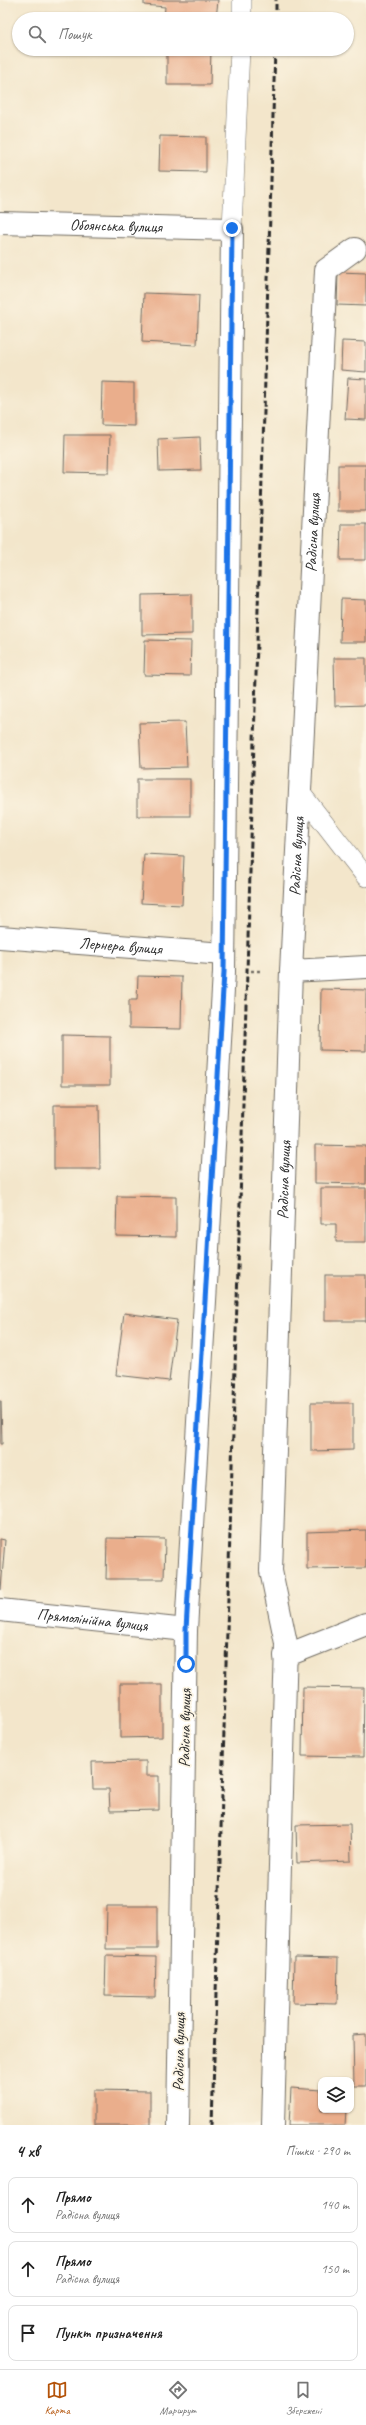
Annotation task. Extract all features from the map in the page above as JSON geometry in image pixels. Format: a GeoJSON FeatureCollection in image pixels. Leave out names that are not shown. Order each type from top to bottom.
{"type":"FeatureCollection","features":[{"type":"Feature","properties":{"kind":"street","name":"Обоянська вулиця"},"geometry":{"type":"LineString","coordinates":[[0,223],[232,228]]}},
{"type":"Feature","properties":{"kind":"street","name":"Радісна вулиця"},"geometry":{"type":"LineString","coordinates":[[178,2125],[186,1630],[224,963],[232,228]]}},
{"type":"Feature","properties":{"kind":"street","name":"Радісна вулиця"},"geometry":{"type":"LineString","coordinates":[[272,2125],[286,1643],[271,1572],[291,971],[326,270],[355,249]]}},
{"type":"Feature","properties":{"kind":"street","name":"Лернера вулиця"},"geometry":{"type":"LineString","coordinates":[[0,937],[224,963]]}},
{"type":"Feature","properties":{"kind":"street"},"geometry":{"type":"LineString","coordinates":[[291,971],[366,967]]}},
{"type":"Feature","properties":{"kind":"street","name":"Прямолінійна вулиця"},"geometry":{"type":"LineString","coordinates":[[0,1610],[186,1630]]}},
{"type":"Feature","properties":{"kind":"street"},"geometry":{"type":"LineString","coordinates":[[285,1656],[366,1624]]}},
{"type":"Feature","properties":{"kind":"lane"},"geometry":{"type":"LineString","coordinates":[[242,0],[242,12]]}},
{"type":"Feature","properties":{"kind":"lane"},"geometry":{"type":"LineString","coordinates":[[232,228],[240,56]]}},
{"type":"Feature","properties":{"kind":"lane"},"geometry":{"type":"LineString","coordinates":[[300,792],[366,877]]}},
{"type":"Feature","properties":{"kind":"path"},"geometry":{"type":"LineString","coordinates":[[224,963],[291,971]]}},
{"type":"Feature","properties":{"kind":"building"},"geometry":{"type":"Polygon","coordinates":[[[144,0],[218,0],[217,12],[165,12],[165,7],[144,5],[144,0]]]}},
{"type":"Feature","properties":{"kind":"building"},"geometry":{"type":"Polygon","coordinates":[[[167,56],[211,56],[210,85],[167,85],[167,56]]]}},
{"type":"Feature","properties":{"kind":"building"},"geometry":{"type":"Polygon","coordinates":[[[160,136],[206,137],[206,172],[159,171],[160,136]]]}},
{"type":"Feature","properties":{"kind":"building"},"geometry":{"type":"Polygon","coordinates":[[[338,272],[366,273],[366,306],[337,305],[338,272]]]}},
{"type":"Feature","properties":{"kind":"building"},"geometry":{"type":"Polygon","coordinates":[[[144,293],[199,295],[197,345],[142,342],[144,293]]]}},
{"type":"Feature","properties":{"kind":"building"},"geometry":{"type":"Polygon","coordinates":[[[342,341],[366,342],[366,372],[341,370],[342,341]]]}},
{"type":"Feature","properties":{"kind":"building"},"geometry":{"type":"Polygon","coordinates":[[[348,378],[366,379],[366,420],[345,419],[348,378]]]}},
{"type":"Feature","properties":{"kind":"building"},"geometry":{"type":"Polygon","coordinates":[[[102,382],[134,383],[134,426],[101,425],[102,382]]]}},
{"type":"Feature","properties":{"kind":"building"},"geometry":{"type":"Polygon","coordinates":[[[65,435],[110,435],[109,473],[64,472],[65,435]]]}},
{"type":"Feature","properties":{"kind":"building"},"geometry":{"type":"Polygon","coordinates":[[[200,437],[201,470],[159,471],[158,439],[200,437]]]}},
{"type":"Feature","properties":{"kind":"building"},"geometry":{"type":"Polygon","coordinates":[[[338,465],[366,465],[366,511],[338,511],[338,465]]]}},
{"type":"Feature","properties":{"kind":"building"},"geometry":{"type":"Polygon","coordinates":[[[341,524],[366,524],[366,560],[340,560],[341,524]]]}},
{"type":"Feature","properties":{"kind":"building"},"geometry":{"type":"Polygon","coordinates":[[[192,594],[192,634],[142,635],[142,595],[192,594]]]}},
{"type":"Feature","properties":{"kind":"building"},"geometry":{"type":"Polygon","coordinates":[[[341,599],[366,600],[366,642],[340,642],[341,599]]]}},
{"type":"Feature","properties":{"kind":"building"},"geometry":{"type":"Polygon","coordinates":[[[145,640],[191,641],[190,676],[144,675],[145,640]]]}},
{"type":"Feature","properties":{"kind":"building"},"geometry":{"type":"Polygon","coordinates":[[[334,658],[366,658],[366,705],[335,706],[334,658]]]}},
{"type":"Feature","properties":{"kind":"building"},"geometry":{"type":"Polygon","coordinates":[[[185,722],[187,767],[141,768],[139,723],[185,722]]]}},
{"type":"Feature","properties":{"kind":"building"},"geometry":{"type":"Polygon","coordinates":[[[137,779],[190,779],[190,816],[137,816],[137,779]]]}},
{"type":"Feature","properties":{"kind":"building"},"geometry":{"type":"Polygon","coordinates":[[[144,854],[184,856],[182,905],[141,903],[144,854]]]}},
{"type":"Feature","properties":{"kind":"building"},"geometry":{"type":"Polygon","coordinates":[[[138,976],[182,977],[181,1029],[129,1028],[129,1000],[137,1000],[138,976]]]}},
{"type":"Feature","properties":{"kind":"building"},"geometry":{"type":"Polygon","coordinates":[[[321,989],[366,990],[366,1051],[320,1050],[321,989]]]}},
{"type":"Feature","properties":{"kind":"building"},"geometry":{"type":"Polygon","coordinates":[[[62,1035],[110,1036],[110,1085],[62,1085],[62,1035]]]}},
{"type":"Feature","properties":{"kind":"building"},"geometry":{"type":"Polygon","coordinates":[[[54,1105],[99,1105],[100,1169],[54,1169],[54,1105]]]}},
{"type":"Feature","properties":{"kind":"building"},"geometry":{"type":"Polygon","coordinates":[[[315,1145],[366,1146],[366,1184],[315,1183],[315,1145]]]}},
{"type":"Feature","properties":{"kind":"building"},"geometry":{"type":"Polygon","coordinates":[[[321,1188],[366,1188],[366,1242],[336,1242],[336,1224],[321,1224],[321,1188]]]}},
{"type":"Feature","properties":{"kind":"building"},"geometry":{"type":"Polygon","coordinates":[[[117,1196],[176,1197],[176,1237],[116,1236],[117,1196]]]}},
{"type":"Feature","properties":{"kind":"building"},"geometry":{"type":"Polygon","coordinates":[[[325,1275],[366,1275],[366,1321],[325,1321],[325,1275]]]}},
{"type":"Feature","properties":{"kind":"building"},"geometry":{"type":"Polygon","coordinates":[[[124,1313],[177,1320],[169,1381],[116,1375],[124,1313]]]}},
{"type":"Feature","properties":{"kind":"building"},"geometry":{"type":"Polygon","coordinates":[[[1,1401],[2,1444],[0,1444],[1,1401]]]}},
{"type":"Feature","properties":{"kind":"building"},"geometry":{"type":"Polygon","coordinates":[[[311,1403],[353,1403],[353,1450],[311,1451],[311,1403]]]}},
{"type":"Feature","properties":{"kind":"building"},"geometry":{"type":"Polygon","coordinates":[[[366,1530],[366,1568],[307,1569],[307,1532],[366,1530]]]}},
{"type":"Feature","properties":{"kind":"building"},"geometry":{"type":"Polygon","coordinates":[[[107,1538],[165,1539],[164,1579],[106,1579],[107,1538]]]}},
{"type":"Feature","properties":{"kind":"building"},"geometry":{"type":"Polygon","coordinates":[[[0,1539],[5,1540],[1,1590],[0,1589],[0,1539]]]}},
{"type":"Feature","properties":{"kind":"building"},"geometry":{"type":"Polygon","coordinates":[[[120,1684],[162,1684],[162,1737],[120,1738],[120,1684]]]}},
{"type":"Feature","properties":{"kind":"building"},"geometry":{"type":"Polygon","coordinates":[[[303,1687],[364,1688],[363,1757],[302,1756],[303,1687]]]}},
{"type":"Feature","properties":{"kind":"building"},"geometry":{"type":"Polygon","coordinates":[[[146,1761],[146,1776],[159,1776],[159,1810],[110,1811],[109,1789],[93,1789],[92,1762],[146,1761]]]}},
{"type":"Feature","properties":{"kind":"building"},"geometry":{"type":"Polygon","coordinates":[[[350,1824],[351,1861],[297,1863],[296,1825],[350,1824]]]}},
{"type":"Feature","properties":{"kind":"building"},"geometry":{"type":"Polygon","coordinates":[[[107,1906],[157,1906],[157,1949],[106,1949],[107,1906]]]}},
{"type":"Feature","properties":{"kind":"building"},"geometry":{"type":"Polygon","coordinates":[[[106,1956],[156,1957],[155,1997],[105,1996],[106,1956]]]}},
{"type":"Feature","properties":{"kind":"building"},"geometry":{"type":"Polygon","coordinates":[[[294,1957],[338,1958],[337,2004],[293,2003],[294,1957]]]}},
{"type":"Feature","properties":{"kind":"building"},"geometry":{"type":"Polygon","coordinates":[[[366,2034],[366,2086],[354,2086],[353,2035],[366,2034]]]}},
{"type":"Feature","properties":{"kind":"building"},"geometry":{"type":"Polygon","coordinates":[[[291,2088],[318,2090],[318,2113],[346,2113],[345,2125],[289,2125],[291,2088]]]}},
{"type":"Feature","properties":{"kind":"building"},"geometry":{"type":"Polygon","coordinates":[[[94,2090],[150,2091],[150,2125],[94,2125],[94,2090]]]}},
{"type":"Feature","properties":{"kind":"railway"},"geometry":{"type":"LineString","coordinates":[[276,0],[276,12]]}},
{"type":"Feature","properties":{"kind":"railway"},"geometry":{"type":"LineString","coordinates":[[212,2125],[275,56]]}},
{"type":"Feature","properties":{"kind":"route"},"geometry":{"type":"LineString","coordinates":[[186,1664],[186,1630],[224,972],[232,228]]}}]}
